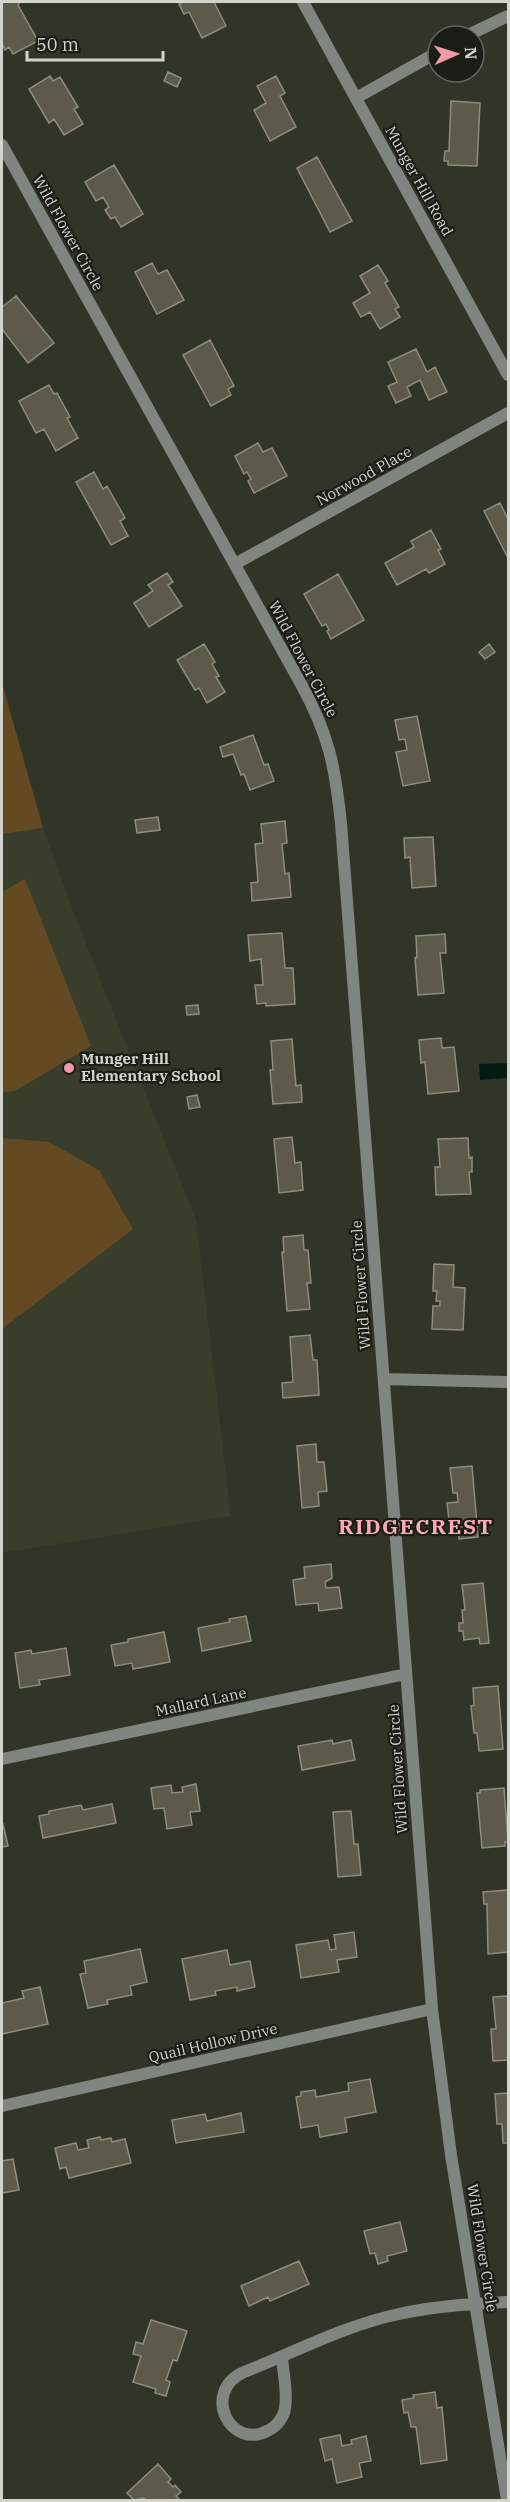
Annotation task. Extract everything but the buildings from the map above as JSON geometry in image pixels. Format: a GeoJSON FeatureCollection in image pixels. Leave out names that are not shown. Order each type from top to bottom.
{"type":"FeatureCollection","features":[{"type":"Feature","properties":{"kind":"street","name":"Munger Hill Road"},"geometry":{"type":"LineString","coordinates":[[303,2],[508,375]]}},
{"type":"Feature","properties":{"kind":"street"},"geometry":{"type":"LineString","coordinates":[[486,26],[508,16]]}},
{"type":"Feature","properties":{"kind":"street"},"geometry":{"type":"LineString","coordinates":[[356,98],[426,59]]}},
{"type":"Feature","properties":{"kind":"street","name":"Wild Flower Circle"},"geometry":{"type":"LineString","coordinates":[[2,145],[318,715],[331,751],[341,824],[432,2009],[451,2154],[507,2500]]}},
{"type":"Feature","properties":{"kind":"street","name":"Norwood Place"},"geometry":{"type":"LineString","coordinates":[[235,564],[508,413]]}},
{"type":"Feature","properties":{"kind":"street"},"geometry":{"type":"LineString","coordinates":[[384,1379],[508,1382]]}},
{"type":"Feature","properties":{"kind":"street","name":"Mallard Lane"},"geometry":{"type":"LineString","coordinates":[[2,1759],[406,1674]]}},
{"type":"Feature","properties":{"kind":"street","name":"Quail Hollow Drive"},"geometry":{"type":"LineString","coordinates":[[2,2106],[432,2009]]}},
{"type":"Feature","properties":{"kind":"street"},"geometry":{"type":"LineString","coordinates":[[282,2357],[285,2399],[283,2415],[267,2432],[250,2434],[241,2432],[228,2421],[224,2414],[222,2396],[225,2388],[236,2375],[282,2357],[372,2322],[396,2314],[423,2309],[508,2302]]}},
{"type":"Feature","properties":{"kind":"shaded area"},"geometry":{"type":"Polygon","coordinates":[[[2,683],[43,828],[2,834],[2,683]]]}},
{"type":"Feature","properties":{"kind":"shaded area","name":"Munger Hill Elementary School"},"geometry":{"type":"Polygon","coordinates":[[[43,828],[75,916],[196,1220],[231,1516],[2,1553],[2,834],[43,828]]]}},
{"type":"Feature","properties":{"kind":"shaded area"},"geometry":{"type":"Polygon","coordinates":[[[25,879],[91,1046],[15,1091],[2,1092],[2,892],[25,879]]]}},
{"type":"Feature","properties":{"kind":"shaded area"},"geometry":{"type":"Polygon","coordinates":[[[508,1063],[508,1078],[480,1080],[479,1064],[508,1063]]]}},
{"type":"Feature","properties":{"kind":"shaded area"},"geometry":{"type":"Polygon","coordinates":[[[2,1138],[49,1142],[99,1170],[133,1229],[2,1329],[2,1138]]]}},
{"type":"Feature","properties":{"kind":"place","name":"Munger Hill Elementary School"},"geometry":{"type":"Point","coordinates":[69,1068]}},
{"type":"Feature","properties":{"kind":"district","name":"RIDGECREST"},"geometry":{"type":"Point","coordinates":[416,1527]}}]}
